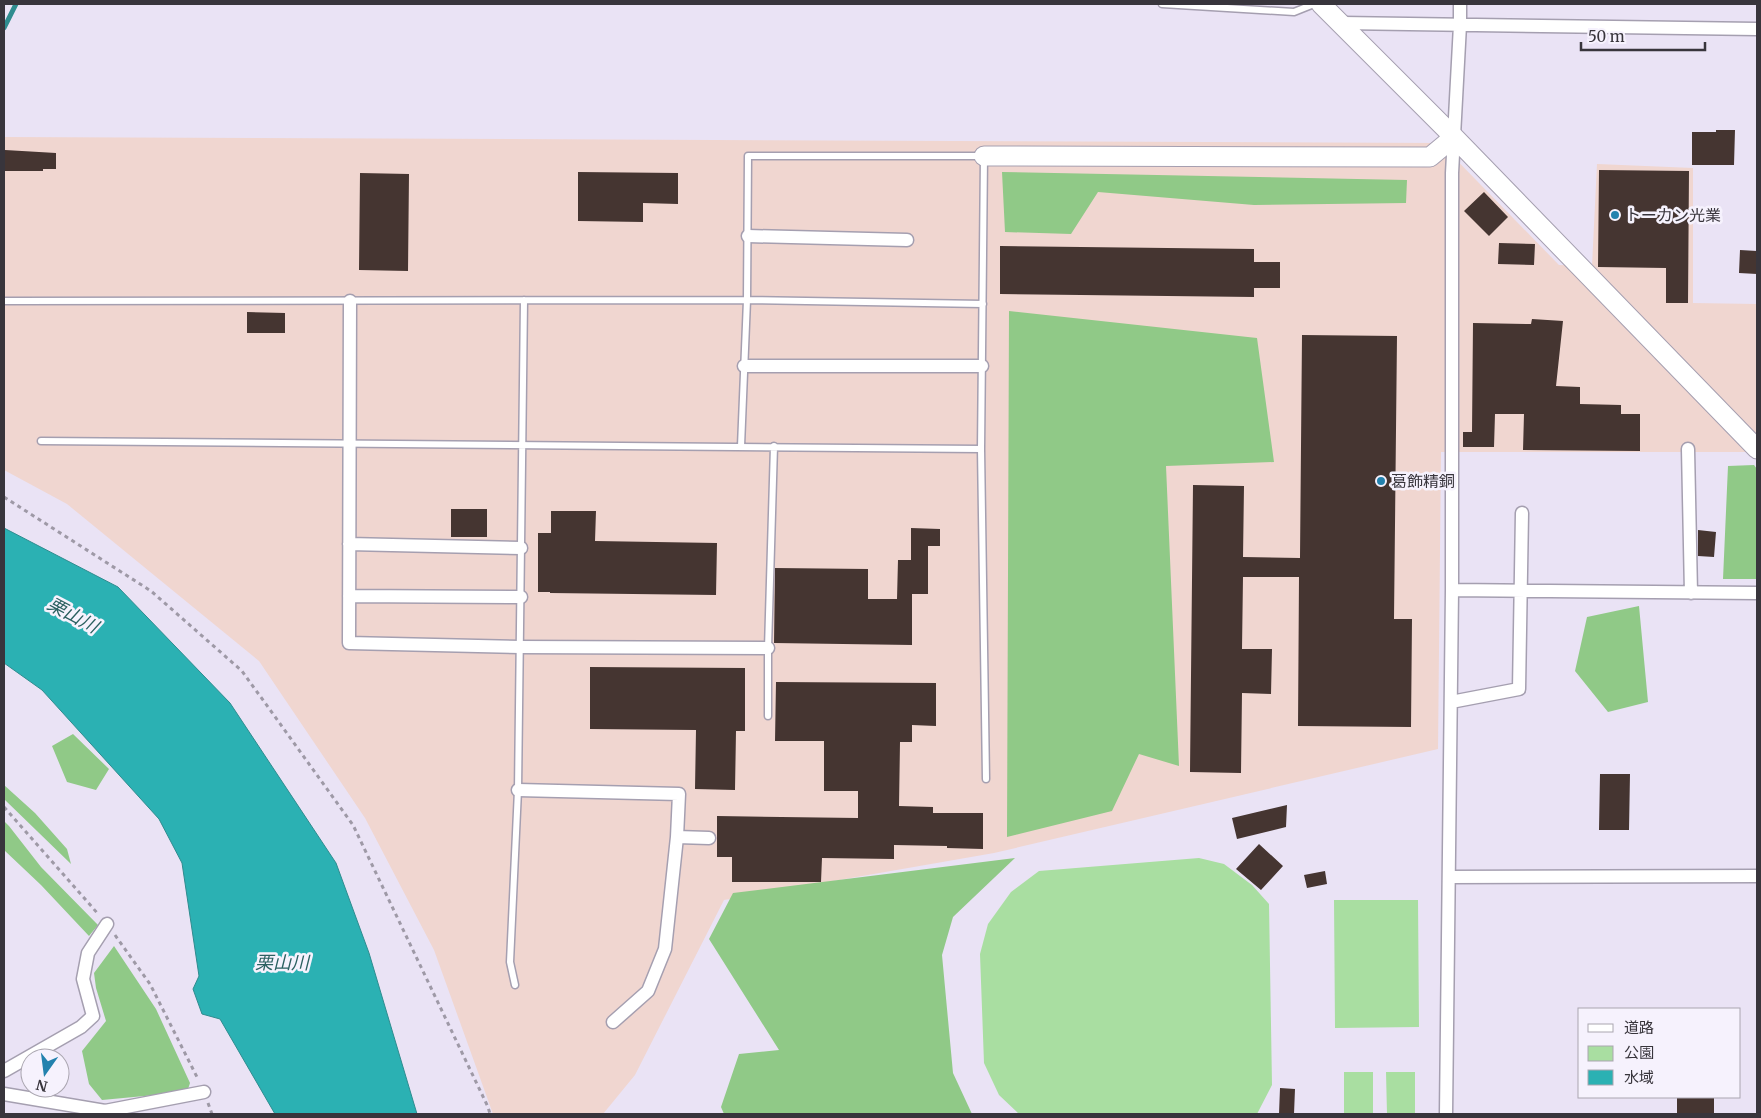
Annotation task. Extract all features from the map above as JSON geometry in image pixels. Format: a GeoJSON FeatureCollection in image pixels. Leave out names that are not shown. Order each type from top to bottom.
{"type":"FeatureCollection","features":[{"type":"Feature","properties":{"kind":"street"},"geometry":{"type":"LineString","coordinates":[[1321,4],[1454,137],[1757,449]]}},
{"type":"Feature","properties":{"kind":"street"},"geometry":{"type":"LineString","coordinates":[[1446,1114],[1452,590],[1452,173],[1460,4]]}},
{"type":"Feature","properties":{"kind":"street"},"geometry":{"type":"LineString","coordinates":[[1342,24],[1757,29]]}},
{"type":"Feature","properties":{"kind":"street"},"geometry":{"type":"LineString","coordinates":[[984,156],[1430,157],[1454,137]]}},
{"type":"Feature","properties":{"kind":"street"},"geometry":{"type":"LineString","coordinates":[[748,236],[907,240]]}},
{"type":"Feature","properties":{"kind":"street"},"geometry":{"type":"LineString","coordinates":[[350,300],[349,643],[520,647],[768,648]]}},
{"type":"Feature","properties":{"kind":"street"},"geometry":{"type":"LineString","coordinates":[[744,366],[982,366]]}},
{"type":"Feature","properties":{"kind":"street"},"geometry":{"type":"LineString","coordinates":[[1688,449],[1691,592]]}},
{"type":"Feature","properties":{"kind":"street"},"geometry":{"type":"LineString","coordinates":[[1451,702],[1519,689],[1522,513]]}},
{"type":"Feature","properties":{"kind":"street"},"geometry":{"type":"LineString","coordinates":[[349,544],[521,548]]}},
{"type":"Feature","properties":{"kind":"street"},"geometry":{"type":"LineString","coordinates":[[1452,590],[1757,592]]}},
{"type":"Feature","properties":{"kind":"street"},"geometry":{"type":"LineString","coordinates":[[349,596],[521,596]]}},
{"type":"Feature","properties":{"kind":"street"},"geometry":{"type":"LineString","coordinates":[[518,790],[679,794],[677,837],[665,949],[648,991],[613,1022]]}},
{"type":"Feature","properties":{"kind":"street"},"geometry":{"type":"LineString","coordinates":[[677,837],[709,838]]}},
{"type":"Feature","properties":{"kind":"street"},"geometry":{"type":"LineString","coordinates":[[1449,877],[1757,876]]}},
{"type":"Feature","properties":{"kind":"street"},"geometry":{"type":"LineString","coordinates":[[4,1070],[81,1027],[93,1016],[83,978],[88,953],[107,924]]}},
{"type":"Feature","properties":{"kind":"street"},"geometry":{"type":"LineString","coordinates":[[4,1094],[105,1111],[204,1092]]}},
{"type":"Feature","properties":{"kind":"lane"},"geometry":{"type":"LineString","coordinates":[[1162,4],[1294,12],[1314,4]]}},
{"type":"Feature","properties":{"kind":"lane"},"geometry":{"type":"LineString","coordinates":[[741,446],[747,300],[748,156],[984,156],[981,448],[986,779]]}},
{"type":"Feature","properties":{"kind":"lane"},"geometry":{"type":"LineString","coordinates":[[515,985],[510,962],[518,790],[524,300]]}},
{"type":"Feature","properties":{"kind":"lane"},"geometry":{"type":"LineString","coordinates":[[4,301],[747,300],[983,304]]}},
{"type":"Feature","properties":{"kind":"lane"},"geometry":{"type":"LineString","coordinates":[[42,441],[981,448]]}},
{"type":"Feature","properties":{"kind":"lane"},"geometry":{"type":"LineString","coordinates":[[768,716],[768,648],[774,446]]}},
{"type":"Feature","properties":{"kind":"path"},"geometry":{"type":"LineString","coordinates":[[4,497],[151,591],[242,671],[353,825],[490,1114]]}},
{"type":"Feature","properties":{"kind":"path"},"geometry":{"type":"LineString","coordinates":[[4,806],[107,924],[150,984],[204,1092],[212,1114]]}},
{"type":"Feature","properties":{"kind":"shaded area"},"geometry":{"type":"Polygon","coordinates":[[[4,137],[1440,143],[1559,265],[1592,266],[1597,164],[1693,168],[1693,303],[1757,304],[1757,452],[1441,452],[1438,749],[994,853],[724,900],[635,1075],[603,1114],[493,1114],[434,950],[365,818],[259,661],[67,504],[4,470],[4,137]]]}},
{"type":"Feature","properties":{"kind":"shaded area"},"geometry":{"type":"Polygon","coordinates":[[[1002,172],[1407,180],[1406,203],[1254,205],[1098,192],[1071,234],[1005,232],[1002,172]]]}},
{"type":"Feature","properties":{"kind":"shaded area"},"geometry":{"type":"Polygon","coordinates":[[[1009,311],[1257,338],[1274,462],[1166,466],[1179,766],[1139,754],[1112,811],[1007,837],[1009,311]]]}},
{"type":"Feature","properties":{"kind":"shaded area"},"geometry":{"type":"Polygon","coordinates":[[[1754,465],[1757,469],[1757,579],[1723,579],[1728,466],[1754,465]]]}},
{"type":"Feature","properties":{"kind":"shaded area"},"geometry":{"type":"Polygon","coordinates":[[[1639,606],[1648,702],[1608,712],[1575,671],[1587,617],[1639,606]]]}},
{"type":"Feature","properties":{"kind":"shaded area"},"geometry":{"type":"Polygon","coordinates":[[[73,734],[109,769],[96,790],[67,782],[52,746],[73,734]]]}},
{"type":"Feature","properties":{"kind":"shaded area"},"geometry":{"type":"Polygon","coordinates":[[[4,785],[35,813],[67,849],[71,864],[4,799],[4,785]]]}},
{"type":"Feature","properties":{"kind":"shaded area"},"geometry":{"type":"Polygon","coordinates":[[[4,821],[41,867],[98,925],[89,936],[41,885],[4,850],[4,821]]]}},
{"type":"Feature","properties":{"kind":"shaded area"},"geometry":{"type":"Polygon","coordinates":[[[1015,858],[953,917],[942,955],[953,1073],[972,1114],[724,1114],[721,1107],[739,1054],[779,1050],[709,939],[733,893],[1015,858]]]}},
{"type":"Feature","properties":{"kind":"shaded area"},"geometry":{"type":"Polygon","coordinates":[[[114,946],[156,1009],[190,1083],[187,1092],[102,1100],[89,1084],[82,1051],[106,1021],[96,988],[94,973],[114,946]]]}},
{"type":"Feature","properties":{"kind":"green space"},"geometry":{"type":"Polygon","coordinates":[[[1199,858],[1224,864],[1252,885],[1269,904],[1272,1085],[1257,1114],[1019,1114],[999,1095],[984,1063],[980,954],[988,924],[1011,892],[1039,871],[1199,858]]]}},
{"type":"Feature","properties":{"kind":"green space"},"geometry":{"type":"Polygon","coordinates":[[[1334,900],[1418,900],[1419,1027],[1335,1028],[1334,900]]]}},
{"type":"Feature","properties":{"kind":"green space"},"geometry":{"type":"Polygon","coordinates":[[[1344,1072],[1373,1072],[1373,1114],[1344,1114],[1344,1072]]]}},
{"type":"Feature","properties":{"kind":"green space"},"geometry":{"type":"Polygon","coordinates":[[[1386,1072],[1415,1072],[1415,1114],[1387,1114],[1386,1072]]]}},
{"type":"Feature","properties":{"kind":"water","name":"栗山川"},"geometry":{"type":"Polygon","coordinates":[[[4,528],[118,587],[230,703],[336,863],[369,953],[417,1114],[275,1114],[220,1019],[202,1014],[193,989],[199,976],[182,863],[159,819],[42,690],[4,663],[4,528]]]}},
{"type":"Feature","properties":{"kind":"building"},"geometry":{"type":"Polygon","coordinates":[[[1716,130],[1735,130],[1734,165],[1692,165],[1692,132],[1716,132],[1716,130]]]}},
{"type":"Feature","properties":{"kind":"building"},"geometry":{"type":"Polygon","coordinates":[[[5,150],[56,153],[56,169],[5,171],[5,150]]]}},
{"type":"Feature","properties":{"kind":"building"},"geometry":{"type":"Polygon","coordinates":[[[1599,170],[1689,171],[1688,303],[1666,303],[1666,268],[1598,267],[1599,170]]]}},
{"type":"Feature","properties":{"kind":"building"},"geometry":{"type":"Polygon","coordinates":[[[578,172],[678,173],[678,204],[643,203],[643,222],[578,221],[578,172]]]}},
{"type":"Feature","properties":{"kind":"building"},"geometry":{"type":"Polygon","coordinates":[[[360,173],[409,174],[408,271],[359,270],[360,173]]]}},
{"type":"Feature","properties":{"kind":"building"},"geometry":{"type":"Polygon","coordinates":[[[1484,192],[1508,217],[1489,236],[1464,211],[1484,192]]]}},
{"type":"Feature","properties":{"kind":"building"},"geometry":{"type":"Polygon","coordinates":[[[1499,243],[1535,244],[1534,265],[1498,264],[1499,243]]]}},
{"type":"Feature","properties":{"kind":"building"},"geometry":{"type":"Polygon","coordinates":[[[1000,246],[1254,249],[1254,262],[1280,262],[1280,288],[1254,288],[1254,297],[1000,294],[1000,246]]]}},
{"type":"Feature","properties":{"kind":"building"},"geometry":{"type":"Polygon","coordinates":[[[1740,250],[1757,251],[1757,274],[1739,273],[1740,250]]]}},
{"type":"Feature","properties":{"kind":"building"},"geometry":{"type":"Polygon","coordinates":[[[247,312],[285,313],[285,333],[247,333],[247,312]]]}},
{"type":"Feature","properties":{"kind":"building"},"geometry":{"type":"Polygon","coordinates":[[[1532,319],[1563,321],[1556,386],[1580,387],[1580,404],[1621,405],[1621,414],[1640,414],[1640,451],[1523,450],[1524,414],[1495,414],[1494,447],[1463,447],[1463,432],[1472,432],[1473,323],[1531,324],[1532,319]]]}},
{"type":"Feature","properties":{"kind":"building"},"geometry":{"type":"Polygon","coordinates":[[[1302,335],[1397,336],[1394,619],[1412,619],[1411,727],[1298,726],[1299,577],[1243,577],[1242,649],[1272,649],[1271,694],[1242,693],[1241,773],[1190,772],[1193,485],[1244,486],[1243,557],[1300,558],[1302,335]]]}},
{"type":"Feature","properties":{"kind":"building"},"geometry":{"type":"Polygon","coordinates":[[[451,509],[487,509],[487,537],[451,537],[451,509]]]}},
{"type":"Feature","properties":{"kind":"building"},"geometry":{"type":"Polygon","coordinates":[[[551,511],[596,511],[595,541],[717,543],[716,595],[538,592],[538,533],[551,533],[551,511]]]}},
{"type":"Feature","properties":{"kind":"building"},"geometry":{"type":"Polygon","coordinates":[[[911,528],[940,529],[940,546],[928,546],[928,594],[912,594],[912,645],[774,643],[775,568],[868,569],[868,599],[897,599],[898,560],[911,560],[911,528]]]}},
{"type":"Feature","properties":{"kind":"building"},"geometry":{"type":"Polygon","coordinates":[[[1698,530],[1716,532],[1714,557],[1698,556],[1698,530]]]}},
{"type":"Feature","properties":{"kind":"building"},"geometry":{"type":"Polygon","coordinates":[[[590,667],[745,668],[745,731],[736,731],[735,790],[695,789],[696,730],[590,729],[590,667]]]}},
{"type":"Feature","properties":{"kind":"building"},"geometry":{"type":"Polygon","coordinates":[[[776,682],[936,683],[936,726],[912,725],[912,742],[900,742],[899,806],[933,807],[933,813],[983,813],[983,849],[894,845],[894,859],[822,858],[821,882],[732,882],[732,857],[717,857],[717,816],[858,818],[858,791],[824,791],[824,741],[775,741],[776,682]]]}},
{"type":"Feature","properties":{"kind":"building"},"geometry":{"type":"Polygon","coordinates":[[[1600,774],[1630,774],[1629,830],[1599,830],[1600,774]]]}},
{"type":"Feature","properties":{"kind":"building"},"geometry":{"type":"Polygon","coordinates":[[[1287,805],[1286,827],[1237,839],[1232,818],[1287,805]]]}},
{"type":"Feature","properties":{"kind":"building"},"geometry":{"type":"Polygon","coordinates":[[[1259,844],[1283,866],[1261,890],[1236,869],[1259,844]]]}},
{"type":"Feature","properties":{"kind":"building"},"geometry":{"type":"Polygon","coordinates":[[[1325,871],[1327,884],[1307,888],[1304,875],[1325,871]]]}},
{"type":"Feature","properties":{"kind":"building"},"geometry":{"type":"Polygon","coordinates":[[[1280,1088],[1295,1089],[1294,1114],[1279,1114],[1280,1088]]]}},
{"type":"Feature","properties":{"kind":"building"},"geometry":{"type":"Polygon","coordinates":[[[1677,1098],[1714,1098],[1714,1114],[1677,1114],[1677,1098]]]}},
{"type":"Feature","properties":{"kind":"waterway"},"geometry":{"type":"LineString","coordinates":[[4,28],[16,4]]}},
{"type":"Feature","properties":{"kind":"place","name":"トーカン光業"},"geometry":{"type":"Point","coordinates":[1615,215]}},
{"type":"Feature","properties":{"kind":"place","name":"葛飾精銅"},"geometry":{"type":"Point","coordinates":[1381,481]}}]}
